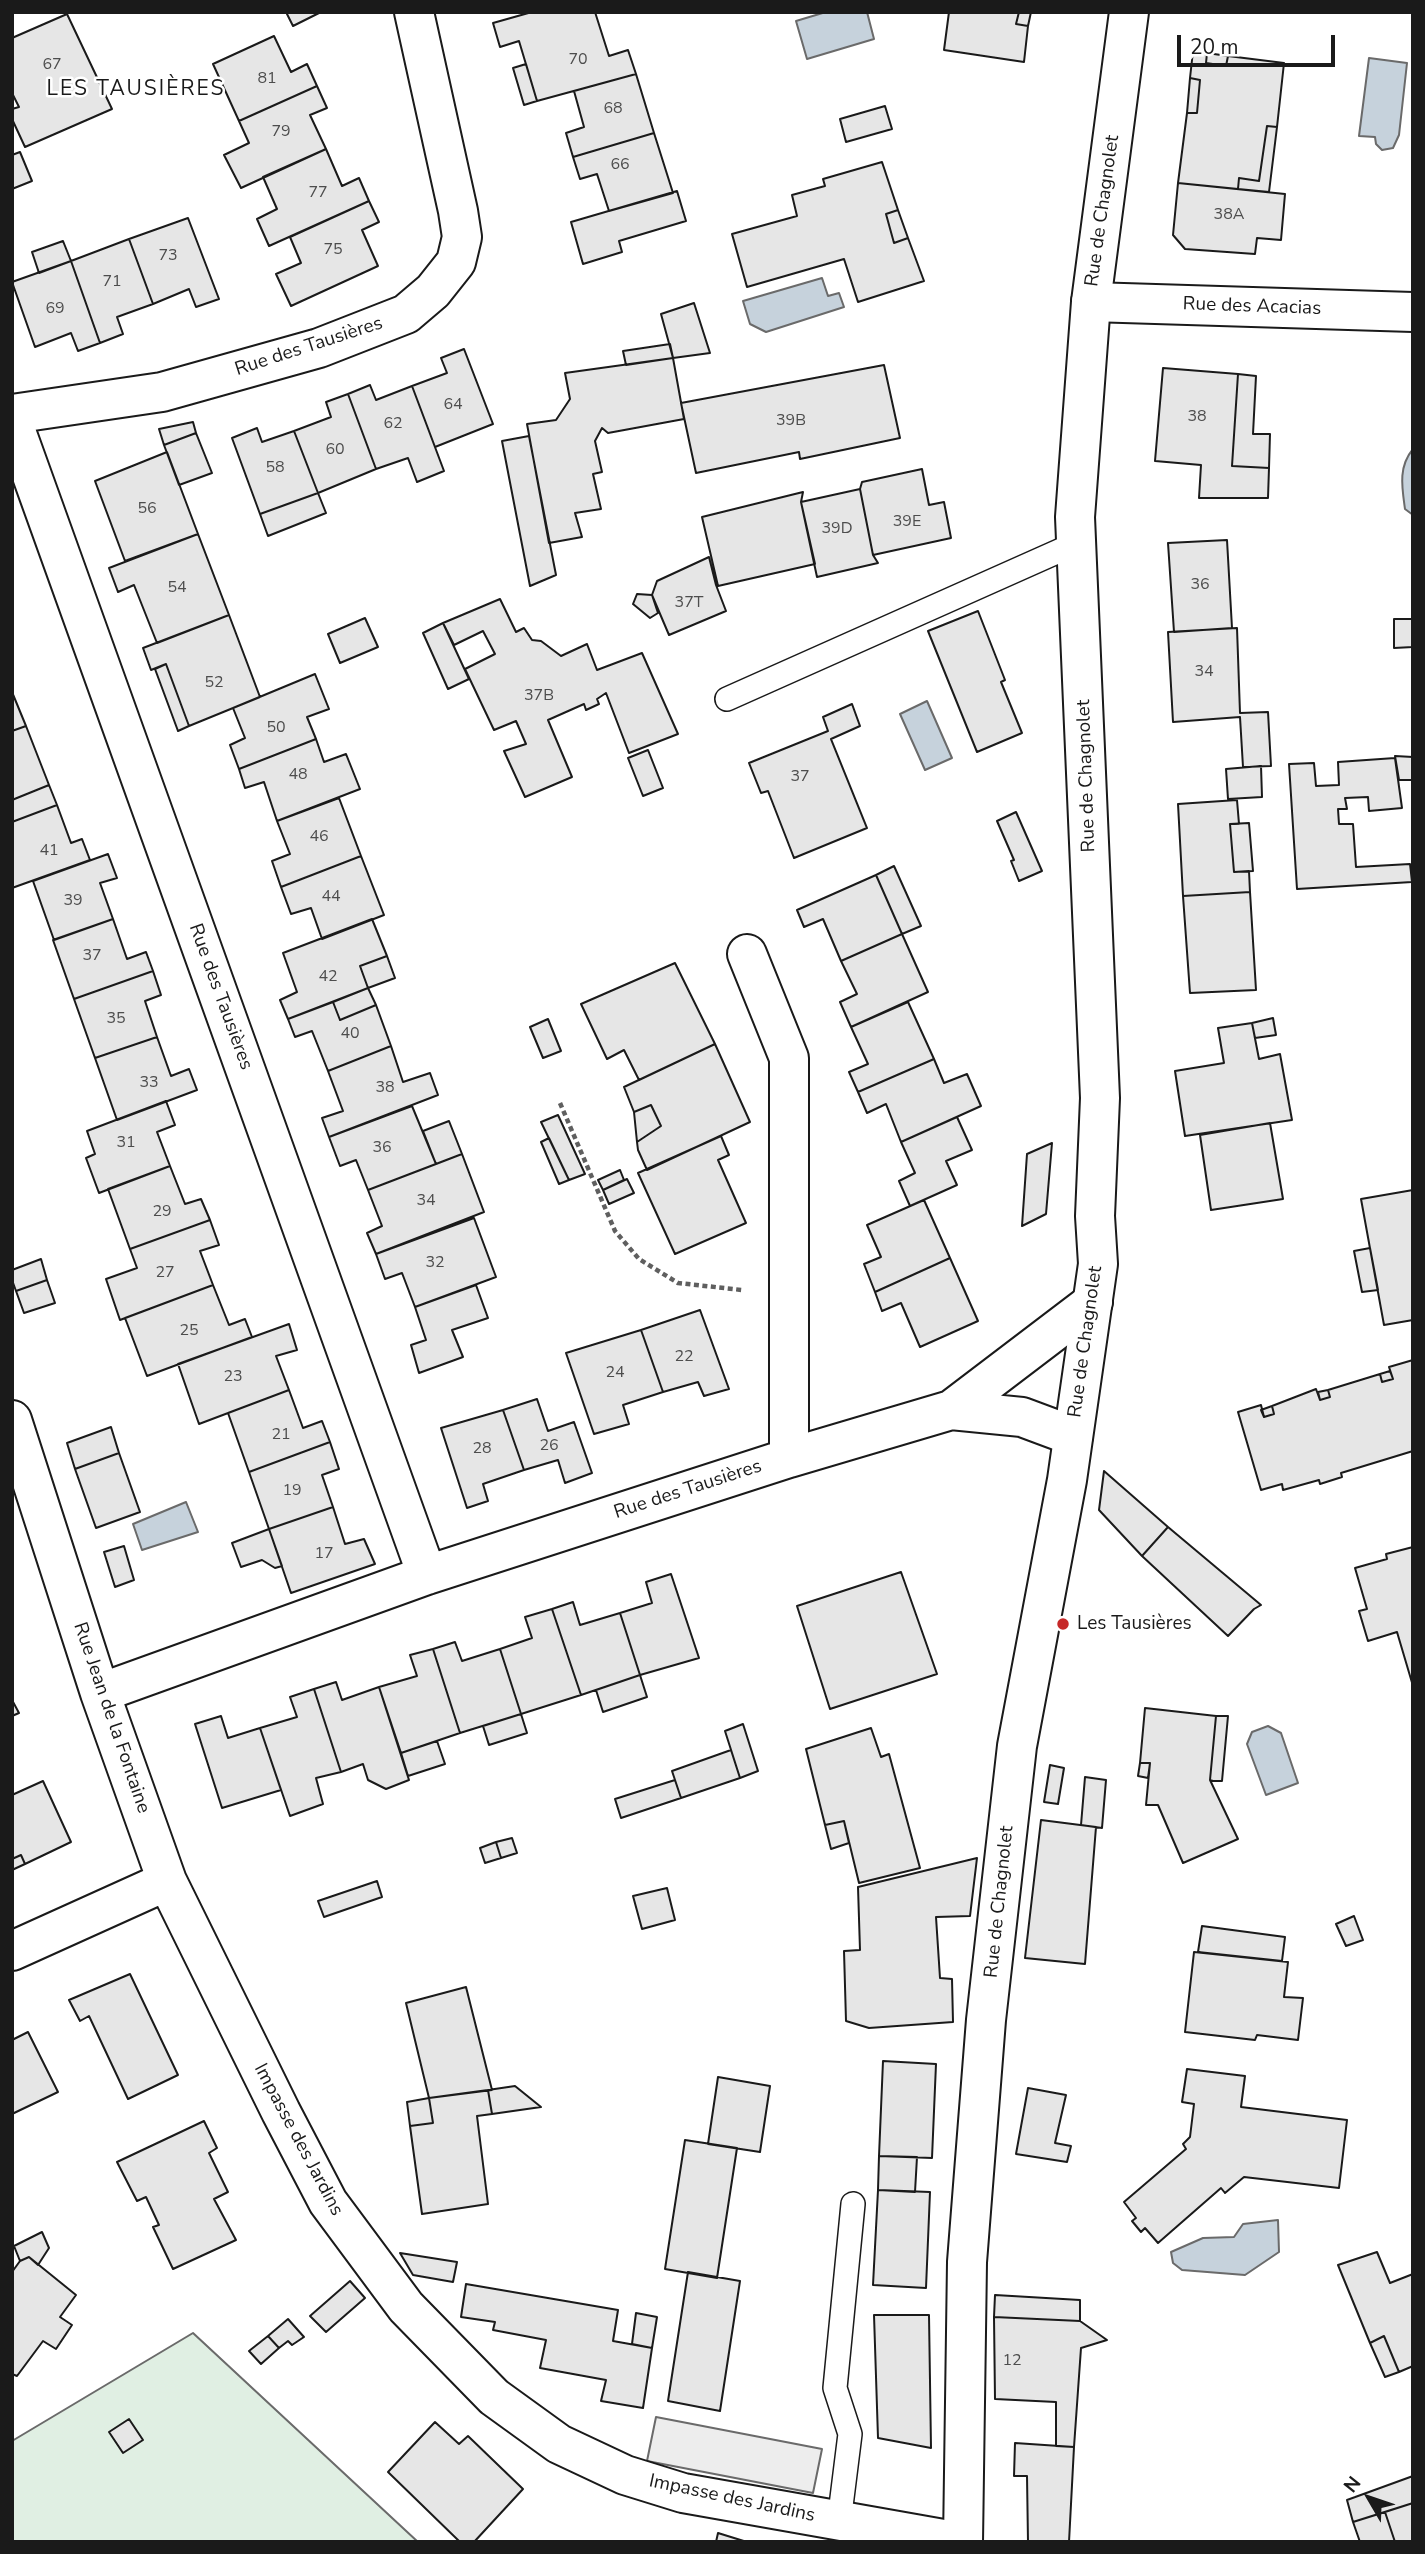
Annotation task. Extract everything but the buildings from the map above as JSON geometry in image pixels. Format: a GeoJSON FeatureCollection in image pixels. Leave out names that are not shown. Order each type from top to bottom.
{"type":"FeatureCollection","features":[{"type":"Feature","properties":{"kind":"street","name":"Rue des Tausières"},"geometry":{"type":"LineString","coordinates":[[12,414],[162,392],[319,348],[406,314],[433,290],[456,262],[462,237],[414,12]]}},
{"type":"Feature","properties":{"kind":"street","name":"Rue de Chagnolet"},"geometry":{"type":"LineString","coordinates":[[961,2542],[967,2262],[986,2020],[1017,1746],[1073,1436],[1098,1264],[1096,1216],[1100,1098],[1076,517],[1091,302],[1129,12]]}},
{"type":"Feature","properties":{"kind":"street","name":"Rue des Acacias"},"geometry":{"type":"LineString","coordinates":[[1091,302],[1413,312]]}},
{"type":"Feature","properties":{"kind":"street","name":"Rue des Tausières"},"geometry":{"type":"LineString","coordinates":[[12,420],[427,1575]]}},
{"type":"Feature","properties":{"kind":"street"},"geometry":{"type":"LineString","coordinates":[[747,954],[789,1058],[789,1458]]}},
{"type":"Feature","properties":{"kind":"street"},"geometry":{"type":"LineString","coordinates":[[951,1410],[1093,1302]]}},
{"type":"Feature","properties":{"kind":"street","name":"Rue des Tausières"},"geometry":{"type":"LineString","coordinates":[[100,1693],[427,1575],[789,1458],[951,1410]]}},
{"type":"Feature","properties":{"kind":"street"},"geometry":{"type":"LineString","coordinates":[[951,1410],[1023,1417],[1073,1436]]}},
{"type":"Feature","properties":{"kind":"street","name":"Rue Jean de la Fontaine"},"geometry":{"type":"LineString","coordinates":[[12,1420],[100,1693],[167,1881],[230,2008]]}},
{"type":"Feature","properties":{"kind":"street"},"geometry":{"type":"LineString","coordinates":[[12,1951],[167,1881]]}},
{"type":"Feature","properties":{"kind":"street","name":"Impasse des Jardins"},"geometry":{"type":"LineString","coordinates":[[230,2008],[328,2202],[406,2307],[494,2397],[559,2444],[625,2474],[683,2493],[961,2542]]}},
{"type":"Feature","properties":{"kind":"lane"},"geometry":{"type":"LineString","coordinates":[[727,699],[1077,543]]}},
{"type":"Feature","properties":{"kind":"lane"},"geometry":{"type":"LineString","coordinates":[[839,2522],[850,2434],[835,2388],[853,2204]]}},
{"type":"Feature","properties":{"kind":"path"},"geometry":{"type":"LineString","coordinates":[[560,1103],[615,1230],[639,1259],[678,1283],[788,1295]]}},
{"type":"Feature","properties":{"kind":"green space"},"geometry":{"type":"Polygon","coordinates":[[[193,2333],[418,2542],[12,2542],[12,2441],[193,2333]]]}},
{"type":"Feature","properties":{"kind":"shaded area"},"geometry":{"type":"Polygon","coordinates":[[[826,12],[867,12],[874,39],[807,59],[796,21],[826,12]]]}},
{"type":"Feature","properties":{"kind":"shaded area"},"geometry":{"type":"Polygon","coordinates":[[[1369,58],[1407,63],[1399,135],[1393,148],[1382,150],[1376,144],[1375,137],[1359,136],[1369,58]]]}},
{"type":"Feature","properties":{"kind":"shaded area"},"geometry":{"type":"Polygon","coordinates":[[[822,278],[828,296],[839,293],[844,307],[766,332],[750,324],[743,301],[822,278]]]}},
{"type":"Feature","properties":{"kind":"shaded area"},"geometry":{"type":"Polygon","coordinates":[[[1413,449],[1413,515],[1405,509],[1402,477],[1405,463],[1413,449]]]}},
{"type":"Feature","properties":{"kind":"shaded area"},"geometry":{"type":"Polygon","coordinates":[[[927,701],[952,758],[925,770],[900,714],[927,701]]]}},
{"type":"Feature","properties":{"kind":"shaded area"},"geometry":{"type":"Polygon","coordinates":[[[186,1502],[198,1532],[142,1550],[133,1524],[186,1502]]]}},
{"type":"Feature","properties":{"kind":"shaded area"},"geometry":{"type":"Polygon","coordinates":[[[1268,1726],[1281,1733],[1298,1783],[1266,1795],[1247,1744],[1252,1732],[1268,1726]]]}},
{"type":"Feature","properties":{"kind":"shaded area"},"geometry":{"type":"Polygon","coordinates":[[[1278,2220],[1279,2252],[1245,2275],[1182,2270],[1173,2263],[1171,2252],[1203,2238],[1234,2237],[1243,2224],[1278,2220]]]}},
{"type":"Feature","properties":{"kind":"shaded area"},"geometry":{"type":"Polygon","coordinates":[[[656,2417],[822,2449],[813,2493],[647,2461],[656,2417]]]}},
{"type":"Feature","properties":{"kind":"place","name":"Les Tausières"},"geometry":{"type":"Point","coordinates":[1063,1624]}},
{"type":"Feature","properties":{"kind":"district","name":"LES TAUSIÈRES"},"geometry":{"type":"Point","coordinates":[136,90]}}]}
